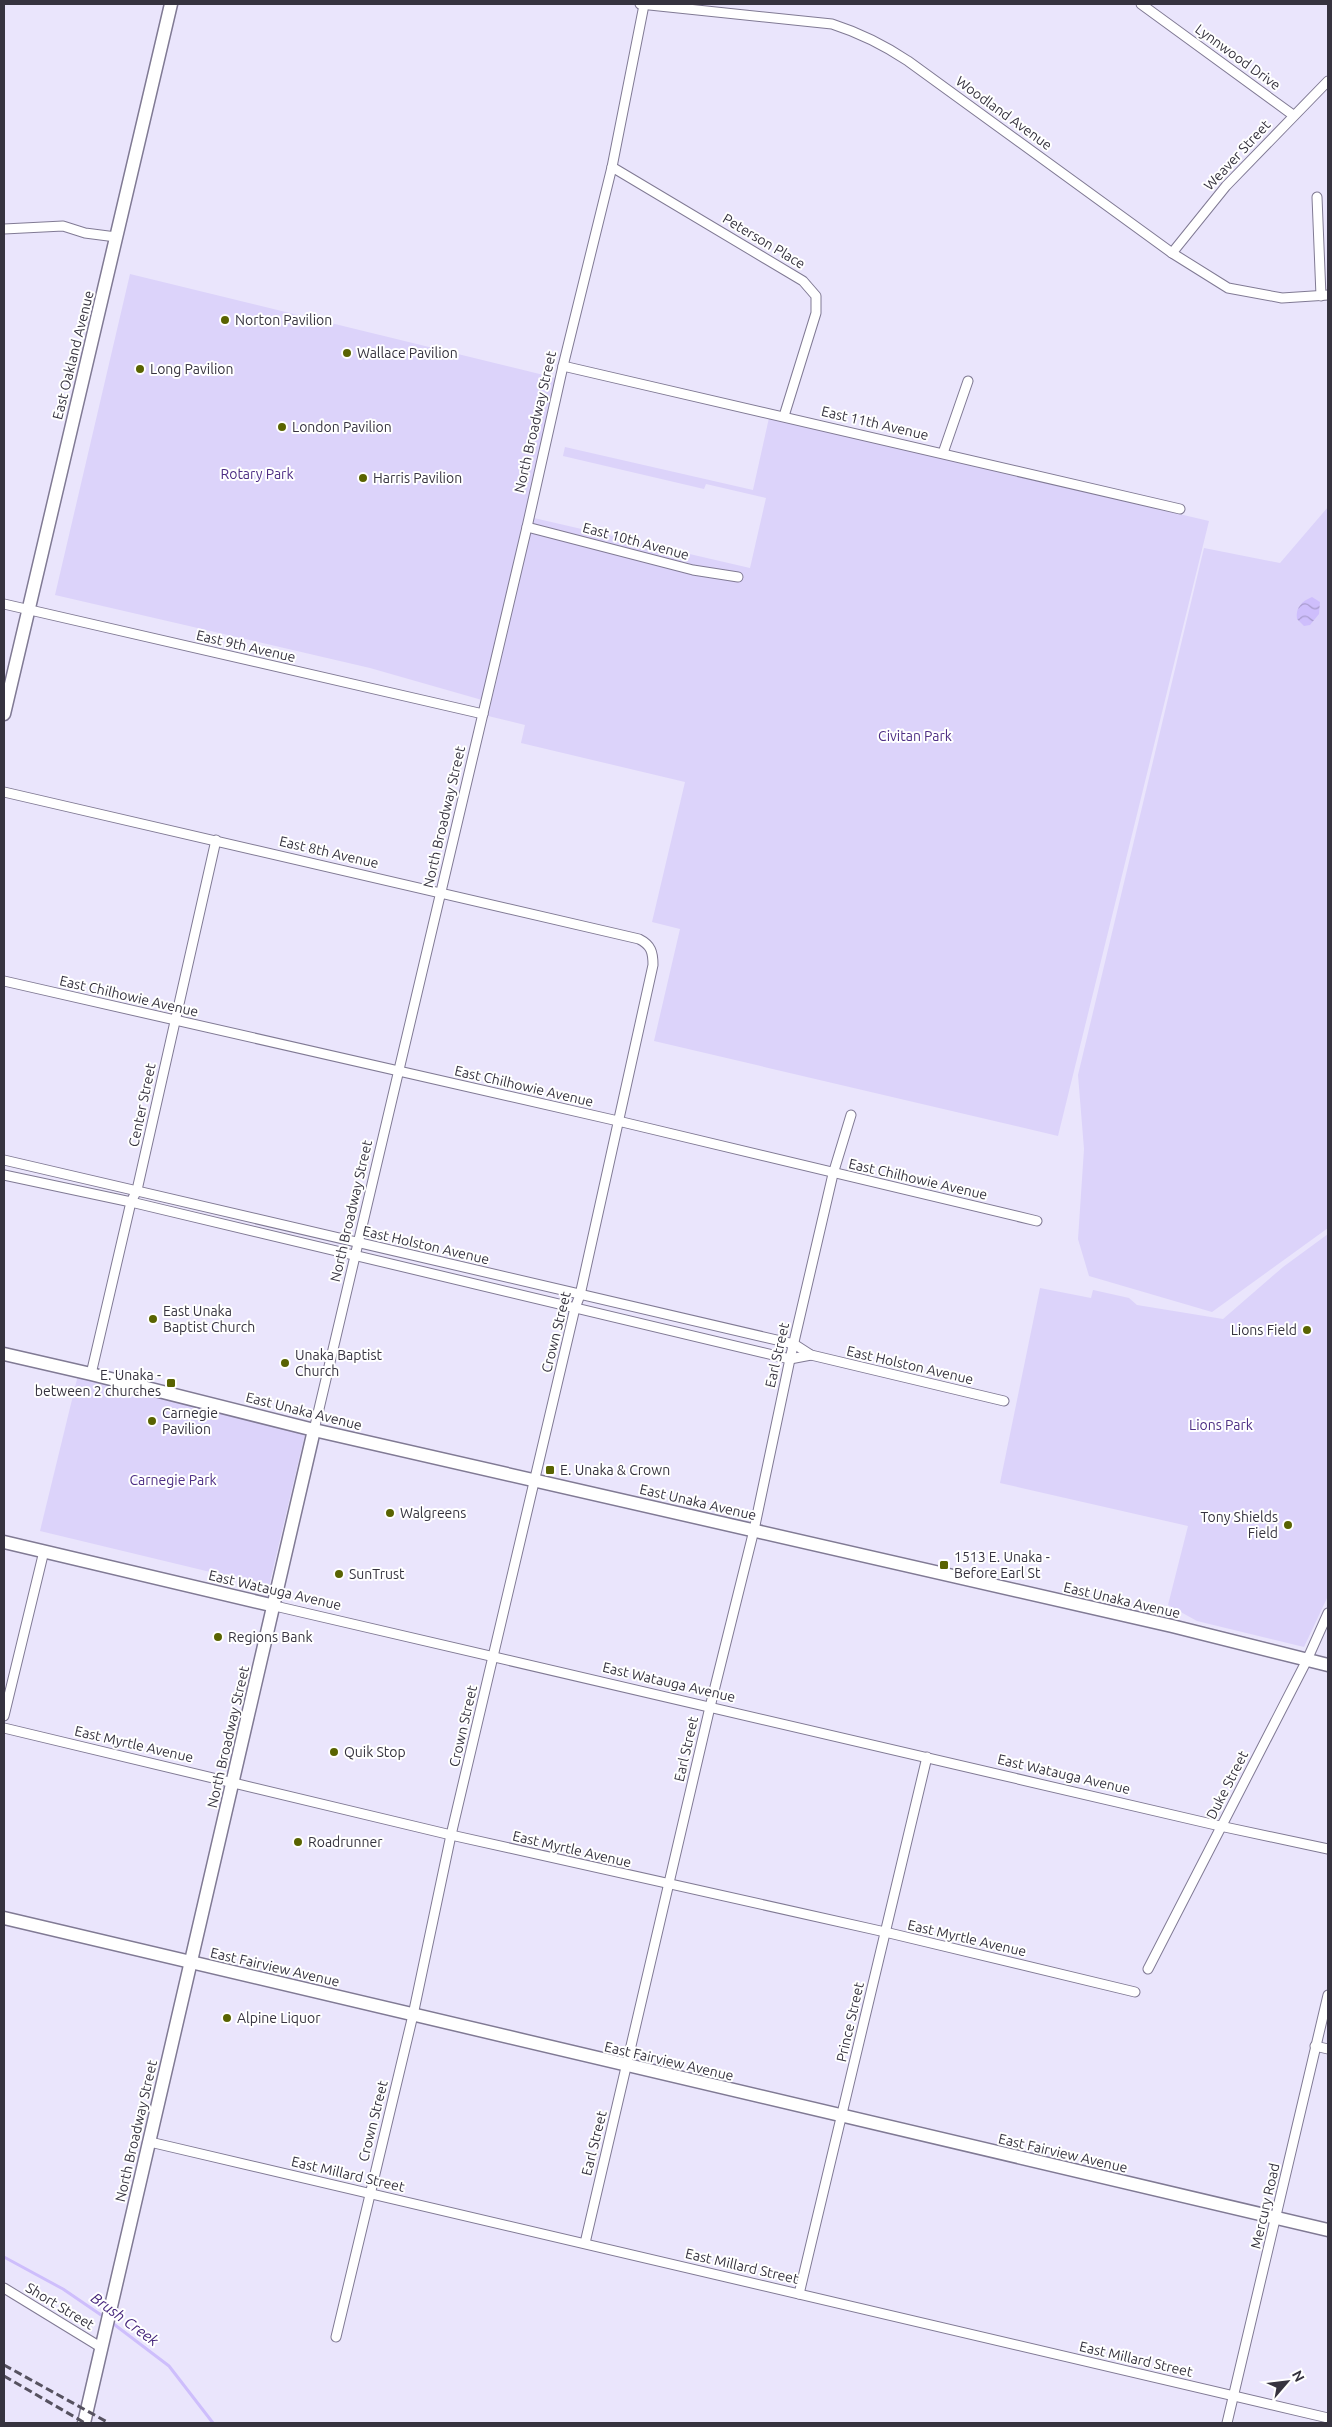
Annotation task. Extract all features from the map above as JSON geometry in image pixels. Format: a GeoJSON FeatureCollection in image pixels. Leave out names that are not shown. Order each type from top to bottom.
{"type":"FeatureCollection","features":[{"type":"Feature","properties":{"kind":"main road","name":"East Oakland Avenue"},"geometry":{"type":"LineString","coordinates":[[4,714],[171,4]]}},
{"type":"Feature","properties":{"kind":"main road","name":"East Unaka Avenue"},"geometry":{"type":"LineString","coordinates":[[4,1354],[314,1430],[754,1530],[1328,1665]]}},
{"type":"Feature","properties":{"kind":"main road","name":"North Broadway Street"},"geometry":{"type":"LineString","coordinates":[[84,2423],[275,1606],[314,1430]]}},
{"type":"Feature","properties":{"kind":"main road","name":"East Watauga Avenue"},"geometry":{"type":"LineString","coordinates":[[4,1542],[275,1606]]}},
{"type":"Feature","properties":{"kind":"main road","name":"East Fairview Avenue"},"geometry":{"type":"LineString","coordinates":[[4,1918],[1328,2230]]}},
{"type":"Feature","properties":{"kind":"street","name":"North Broadway Street"},"geometry":{"type":"LineString","coordinates":[[314,1430],[400,1073],[563,366],[612,167],[642,4]]}},
{"type":"Feature","properties":{"kind":"street","name":"Woodland Avenue"},"geometry":{"type":"LineString","coordinates":[[642,4],[832,24],[880,42],[938,81],[1172,254],[1228,288],[1282,298],[1325,296]]}},
{"type":"Feature","properties":{"kind":"street","name":"Lynnwood Drive"},"geometry":{"type":"LineString","coordinates":[[1141,4],[1293,115]]}},
{"type":"Feature","properties":{"kind":"street","name":"Weaver Street"},"geometry":{"type":"LineString","coordinates":[[1172,254],[1226,186],[1328,81]]}},
{"type":"Feature","properties":{"kind":"street","name":"Peterson Place"},"geometry":{"type":"LineString","coordinates":[[612,167],[803,280],[816,296],[816,313],[784,416]]}},
{"type":"Feature","properties":{"kind":"street"},"geometry":{"type":"LineString","coordinates":[[1317,198],[1325,296]]}},
{"type":"Feature","properties":{"kind":"street"},"geometry":{"type":"LineString","coordinates":[[4,230],[63,226],[86,233],[116,237]]}},
{"type":"Feature","properties":{"kind":"street","name":"East 11th Avenue"},"geometry":{"type":"LineString","coordinates":[[563,366],[943,453],[1180,510]]}},
{"type":"Feature","properties":{"kind":"street"},"geometry":{"type":"LineString","coordinates":[[943,453],[968,381]]}},
{"type":"Feature","properties":{"kind":"street","name":"East 10th Avenue"},"geometry":{"type":"LineString","coordinates":[[527,527],[693,570],[738,577]]}},
{"type":"Feature","properties":{"kind":"street","name":"East 9th Avenue"},"geometry":{"type":"LineString","coordinates":[[4,604],[483,714]]}},
{"type":"Feature","properties":{"kind":"street","name":"East 8th Avenue"},"geometry":{"type":"LineString","coordinates":[[4,792],[442,892],[639,939],[647,943]]}},
{"type":"Feature","properties":{"kind":"street","name":"Center Street"},"geometry":{"type":"LineString","coordinates":[[91,1374],[130,1202],[137,1190],[216,840]]}},
{"type":"Feature","properties":{"kind":"street","name":"Crown Street"},"geometry":{"type":"LineString","coordinates":[[336,2338],[413,2015],[452,1836],[575,1308],[580,1295],[654,965],[653,955],[647,943]]}},
{"type":"Feature","properties":{"kind":"street","name":"East Chilhowie Avenue"},"geometry":{"type":"LineString","coordinates":[[4,981],[400,1073],[618,1121],[833,1174],[1037,1221]]}},
{"type":"Feature","properties":{"kind":"street","name":"Earl Street"},"geometry":{"type":"LineString","coordinates":[[585,2243],[710,1707],[754,1530],[790,1359],[833,1174],[851,1115]]}},
{"type":"Feature","properties":{"kind":"street","name":"East Holston Avenue"},"geometry":{"type":"LineString","coordinates":[[4,1160],[794,1344],[811,1355],[1004,1401]]}},
{"type":"Feature","properties":{"kind":"street","name":"East Holston Avenue"},"geometry":{"type":"LineString","coordinates":[[4,1175],[130,1202],[790,1359],[811,1355]]}},
{"type":"Feature","properties":{"kind":"street"},"geometry":{"type":"LineString","coordinates":[[4,1716],[44,1551]]}},
{"type":"Feature","properties":{"kind":"street","name":"East Watauga Avenue"},"geometry":{"type":"LineString","coordinates":[[275,1606],[1220,1826],[1328,1849]]}},
{"type":"Feature","properties":{"kind":"street","name":"Duke Street"},"geometry":{"type":"LineString","coordinates":[[1148,1969],[1307,1660],[1328,1613]]}},
{"type":"Feature","properties":{"kind":"street","name":"East Myrtle Avenue"},"geometry":{"type":"LineString","coordinates":[[4,1728],[233,1781],[452,1836],[669,1886],[884,1932],[1135,1992]]}},
{"type":"Feature","properties":{"kind":"street","name":"Prince Street"},"geometry":{"type":"LineString","coordinates":[[799,2294],[927,1757]]}},
{"type":"Feature","properties":{"kind":"street","name":"Mercury Road"},"geometry":{"type":"LineString","coordinates":[[1226,2423],[1234,2396],[1328,1995]]}},
{"type":"Feature","properties":{"kind":"street"},"geometry":{"type":"LineString","coordinates":[[1315,2046],[1328,2049]]}},
{"type":"Feature","properties":{"kind":"street","name":"East Millard Street"},"geometry":{"type":"LineString","coordinates":[[150,2142],[1328,2418]]}},
{"type":"Feature","properties":{"kind":"street","name":"Short Street"},"geometry":{"type":"LineString","coordinates":[[4,2288],[104,2342]]}},
{"type":"Feature","properties":{"kind":"green space","name":"Rotary Park"},"geometry":{"type":"Polygon","coordinates":[[[130,274],[556,378],[482,700],[370,668],[55,595],[130,274]]]}},
{"type":"Feature","properties":{"kind":"green space","name":"Civitan Park"},"geometry":{"type":"Polygon","coordinates":[[[769,418],[1209,521],[1058,1136],[654,1041],[680,929],[652,922],[685,782],[521,743],[525,725],[488,716],[534,518],[750,568],[766,498],[706,484],[704,489],[563,456],[565,447],[753,490],[769,418]]]}},
{"type":"Feature","properties":{"kind":"green space"},"geometry":{"type":"Polygon","coordinates":[[[1328,507],[1328,1228],[1212,1312],[1089,1276],[1078,1239],[1084,1149],[1078,1075],[1204,548],[1280,563],[1328,507]]]}},
{"type":"Feature","properties":{"kind":"green space","name":"Lions Park"},"geometry":{"type":"Polygon","coordinates":[[[1328,1234],[1328,1596],[1304,1647],[1197,1621],[1168,1605],[1188,1526],[1000,1483],[1040,1288],[1091,1298],[1093,1290],[1129,1298],[1137,1305],[1223,1319],[1283,1267],[1328,1234]]]}},
{"type":"Feature","properties":{"kind":"green space","name":"Carnegie Park"},"geometry":{"type":"Polygon","coordinates":[[[78,1375],[306,1430],[269,1586],[40,1531],[78,1375]]]}},
{"type":"Feature","properties":{"kind":"water"},"geometry":{"type":"Polygon","coordinates":[[[1312,597],[1320,602],[1319,614],[1310,625],[1304,626],[1297,619],[1297,611],[1302,603],[1312,597]]]}},
{"type":"Feature","properties":{"kind":"waterway","name":"Brush Creek"},"geometry":{"type":"LineString","coordinates":[[4,2257],[63,2289],[104,2317]]}},
{"type":"Feature","properties":{"kind":"waterway","name":"Brush Creek"},"geometry":{"type":"LineString","coordinates":[[111,2322],[169,2366],[213,2423]]}},
{"type":"Feature","properties":{"kind":"railway"},"geometry":{"type":"LineString","coordinates":[[4,2365],[109,2423]]}},
{"type":"Feature","properties":{"kind":"railway"},"geometry":{"type":"LineString","coordinates":[[4,2376],[85,2423]]}},
{"type":"Feature","properties":{"kind":"place","name":"Norton Pavilion"},"geometry":{"type":"Point","coordinates":[225,320]}},
{"type":"Feature","properties":{"kind":"place","name":"Wallace Pavilion"},"geometry":{"type":"Point","coordinates":[347,353]}},
{"type":"Feature","properties":{"kind":"place","name":"Long Pavilion"},"geometry":{"type":"Point","coordinates":[140,369]}},
{"type":"Feature","properties":{"kind":"place","name":"London Pavilion"},"geometry":{"type":"Point","coordinates":[282,427]}},
{"type":"Feature","properties":{"kind":"place","name":"Harris Pavilion"},"geometry":{"type":"Point","coordinates":[363,478]}},
{"type":"Feature","properties":{"kind":"place","name":"East Unaka Baptist Church"},"geometry":{"type":"Point","coordinates":[153,1319]}},
{"type":"Feature","properties":{"kind":"place","name":"Lions Field"},"geometry":{"type":"Point","coordinates":[1307,1330]}},
{"type":"Feature","properties":{"kind":"place","name":"Unaka Baptist Church"},"geometry":{"type":"Point","coordinates":[285,1363]}},
{"type":"Feature","properties":{"kind":"place","name":"E. Unaka - between 2 churches"},"geometry":{"type":"Point","coordinates":[171,1383]}},
{"type":"Feature","properties":{"kind":"place","name":"Carnegie Pavilion"},"geometry":{"type":"Point","coordinates":[152,1421]}},
{"type":"Feature","properties":{"kind":"place","name":"E. Unaka & Crown"},"geometry":{"type":"Point","coordinates":[550,1470]}},
{"type":"Feature","properties":{"kind":"place","name":"Walgreens"},"geometry":{"type":"Point","coordinates":[390,1513]}},
{"type":"Feature","properties":{"kind":"place","name":"Tony Shields Field"},"geometry":{"type":"Point","coordinates":[1288,1525]}},
{"type":"Feature","properties":{"kind":"place","name":"1513 E. Unaka - Before Earl St"},"geometry":{"type":"Point","coordinates":[944,1565]}},
{"type":"Feature","properties":{"kind":"place","name":"SunTrust"},"geometry":{"type":"Point","coordinates":[339,1574]}},
{"type":"Feature","properties":{"kind":"place","name":"Regions Bank"},"geometry":{"type":"Point","coordinates":[218,1637]}},
{"type":"Feature","properties":{"kind":"place","name":"Quik Stop"},"geometry":{"type":"Point","coordinates":[334,1752]}},
{"type":"Feature","properties":{"kind":"place","name":"Roadrunner"},"geometry":{"type":"Point","coordinates":[298,1842]}},
{"type":"Feature","properties":{"kind":"place","name":"Alpine Liquor"},"geometry":{"type":"Point","coordinates":[227,2018]}}]}
